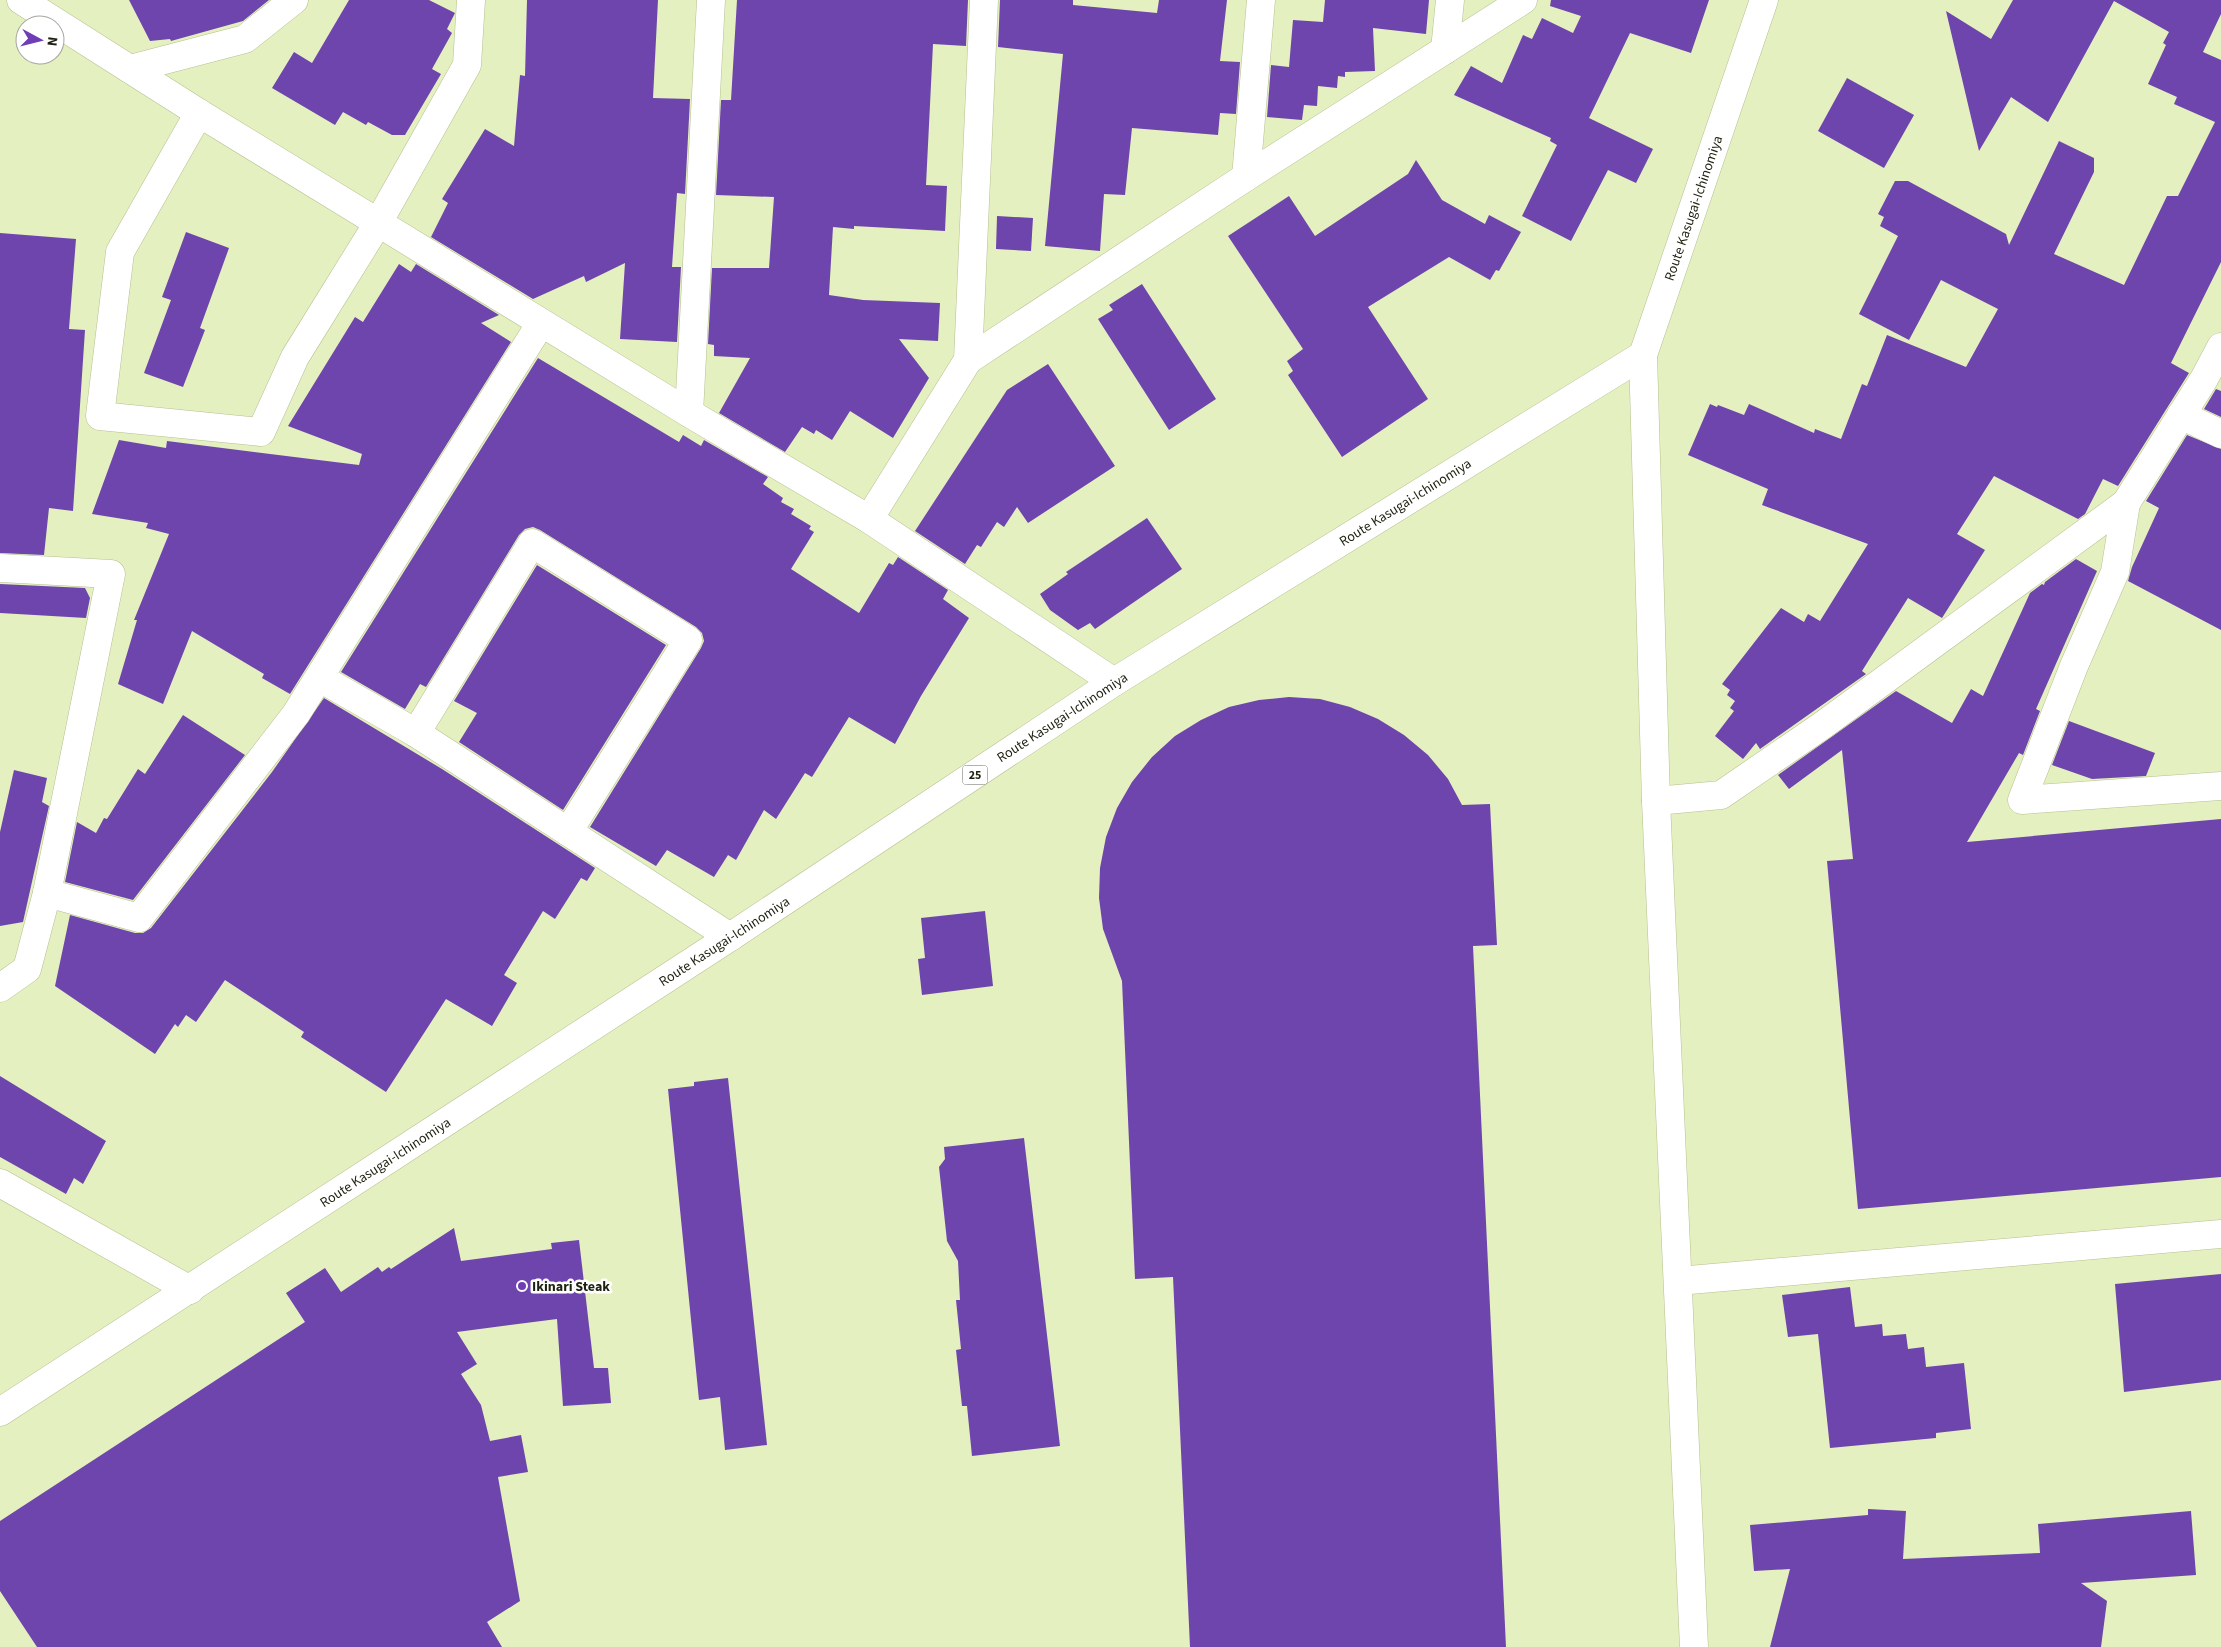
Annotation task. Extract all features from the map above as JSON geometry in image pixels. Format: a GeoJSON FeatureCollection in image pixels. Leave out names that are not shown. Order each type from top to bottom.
{"type":"FeatureCollection","features":[{"type":"Feature","properties":{"kind":"street"},"geometry":{"type":"LineString","coordinates":[[21,0],[199,114],[541,323],[869,519],[1114,682]]}},
{"type":"Feature","properties":{"kind":"street"},"geometry":{"type":"LineString","coordinates":[[130,69],[245,39],[294,0]]}},
{"type":"Feature","properties":{"kind":"street"},"geometry":{"type":"LineString","coordinates":[[199,114],[120,252],[100,416],[261,432],[295,358],[378,223],[467,66],[471,0]]}},
{"type":"Feature","properties":{"kind":"street"},"geometry":{"type":"LineString","coordinates":[[690,413],[711,0]]}},
{"type":"Feature","properties":{"kind":"street"},"geometry":{"type":"LineString","coordinates":[[968,360],[984,0]]}},
{"type":"Feature","properties":{"kind":"street"},"geometry":{"type":"LineString","coordinates":[[1246,177],[1261,0]]}},
{"type":"Feature","properties":{"kind":"street"},"geometry":{"type":"LineString","coordinates":[[1445,50],[1450,0]]}},
{"type":"Feature","properties":{"kind":"street"},"geometry":{"type":"LineString","coordinates":[[869,519],[968,360],[1246,177],[1524,0]]}},
{"type":"Feature","properties":{"kind":"street","name":"Route Kasugai-Ichinomiya"},"geometry":{"type":"LineString","coordinates":[[0,1412],[730,937],[1114,682],[1642,356],[1764,0]]}},
{"type":"Feature","properties":{"kind":"street"},"geometry":{"type":"LineString","coordinates":[[47,893],[139,918],[296,714],[541,323]]}},
{"type":"Feature","properties":{"kind":"street"},"geometry":{"type":"LineString","coordinates":[[1656,801],[1721,795],[1830,720],[2126,503],[2181,415],[2212,380],[2221,347]]}},
{"type":"Feature","properties":{"kind":"street"},"geometry":{"type":"LineString","coordinates":[[1642,356],[1656,801],[1694,1647]]}},
{"type":"Feature","properties":{"kind":"street"},"geometry":{"type":"LineString","coordinates":[[2181,415],[2221,434]]}},
{"type":"Feature","properties":{"kind":"street"},"geometry":{"type":"LineString","coordinates":[[2126,503],[2115,572],[2074,666],[2022,800],[2221,786]]}},
{"type":"Feature","properties":{"kind":"street"},"geometry":{"type":"LineString","coordinates":[[416,733],[532,543],[688,640],[568,832]]}},
{"type":"Feature","properties":{"kind":"street"},"geometry":{"type":"LineString","coordinates":[[0,568],[111,574],[47,893],[27,969],[0,988]]}},
{"type":"Feature","properties":{"kind":"street"},"geometry":{"type":"LineString","coordinates":[[320,678],[416,733],[730,937]]}},
{"type":"Feature","properties":{"kind":"street"},"geometry":{"type":"LineString","coordinates":[[0,1183],[190,1290]]}},
{"type":"Feature","properties":{"kind":"street"},"geometry":{"type":"LineString","coordinates":[[1678,1281],[2221,1234]]}},
{"type":"Feature","properties":{"kind":"building"},"geometry":{"type":"Polygon","coordinates":[[[129,0],[269,0],[243,21],[171,41],[170,39],[150,41],[129,0]]]}},
{"type":"Feature","properties":{"kind":"building"},"geometry":{"type":"Polygon","coordinates":[[[349,0],[429,0],[455,13],[447,29],[452,33],[432,69],[441,74],[405,135],[392,135],[368,122],[366,125],[343,112],[335,125],[272,88],[294,52],[312,63],[349,0]]]}},
{"type":"Feature","properties":{"kind":"building"},"geometry":{"type":"Polygon","coordinates":[[[527,0],[658,0],[653,98],[690,99],[685,194],[677,193],[672,267],[681,267],[677,342],[620,339],[625,263],[586,282],[584,276],[533,299],[431,237],[448,203],[442,199],[485,129],[514,146],[520,75],[525,76],[527,0]]]}},
{"type":"Feature","properties":{"kind":"building"},"geometry":{"type":"Polygon","coordinates":[[[737,0],[968,0],[966,46],[933,44],[926,185],[947,186],[945,231],[854,226],[854,229],[833,227],[829,295],[863,300],[940,303],[938,341],[899,339],[929,378],[893,438],[850,411],[832,440],[816,430],[814,434],[802,427],[785,452],[719,413],[750,358],[714,356],[714,345],[708,344],[712,268],[769,268],[774,197],[716,195],[721,100],[731,100],[737,0]]]}},
{"type":"Feature","properties":{"kind":"building"},"geometry":{"type":"Polygon","coordinates":[[[1000,0],[1073,0],[1073,5],[1157,13],[1159,0],[1227,0],[1220,61],[1240,62],[1236,114],[1220,113],[1218,135],[1132,128],[1125,195],[1104,194],[1100,251],[1045,246],[1063,54],[998,47],[1000,0]]]}},
{"type":"Feature","properties":{"kind":"building"},"geometry":{"type":"Polygon","coordinates":[[[1325,0],[1429,0],[1426,34],[1373,28],[1375,71],[1345,72],[1345,77],[1338,76],[1337,88],[1318,86],[1317,106],[1304,105],[1302,120],[1267,117],[1271,65],[1289,67],[1293,20],[1323,22],[1325,0]]]}},
{"type":"Feature","properties":{"kind":"building"},"geometry":{"type":"Polygon","coordinates":[[[1551,0],[1709,0],[1691,53],[1630,33],[1589,118],[1653,149],[1636,183],[1608,170],[1571,241],[1522,216],[1557,145],[1550,141],[1551,138],[1454,95],[1471,66],[1502,83],[1523,35],[1532,39],[1542,18],[1573,33],[1581,16],[1550,6],[1551,0]]]}},
{"type":"Feature","properties":{"kind":"building"},"geometry":{"type":"Polygon","coordinates":[[[2013,0],[2221,0],[2221,14],[2203,52],[2221,60],[2221,262],[2171,363],[2189,373],[2118,486],[2103,479],[2085,514],[2078,519],[1994,476],[1957,534],[1985,550],[1942,618],[1908,598],[1862,671],[1866,674],[1760,749],[1756,743],[1743,759],[1715,736],[1734,711],[1730,708],[1735,701],[1727,695],[1730,690],[1722,684],[1781,608],[1804,622],[1808,614],[1820,621],[1868,544],[1762,505],[1768,489],[1688,455],[1710,404],[1717,407],[1718,405],[1744,415],[1749,404],[1814,433],[1815,429],[1841,439],[1862,384],[1867,386],[1887,335],[1966,367],[1998,309],[1941,280],[1909,340],[1859,314],[1898,236],[1880,226],[1884,217],[1878,214],[1895,181],[1908,181],[2006,234],[2009,245],[2059,141],[2094,158],[2094,172],[2054,254],[2124,285],[2167,196],[2178,196],[2215,122],[2174,104],[2177,97],[2148,84],[2166,45],[2163,43],[2169,32],[2114,1],[2048,122],[2011,97],[1979,151],[1946,11],[1991,39],[2013,0]]]}},
{"type":"Feature","properties":{"kind":"building"},"geometry":{"type":"Polygon","coordinates":[[[1847,78],[1914,115],[1884,168],[1818,131],[1847,78]]]}},
{"type":"Feature","properties":{"kind":"building"},"geometry":{"type":"Polygon","coordinates":[[[1416,160],[1442,200],[1485,224],[1489,215],[1521,232],[1499,271],[1496,270],[1490,280],[1449,257],[1368,307],[1428,399],[1342,457],[1288,375],[1293,371],[1287,361],[1303,349],[1228,236],[1289,196],[1315,236],[1408,174],[1416,160]]]}},
{"type":"Feature","properties":{"kind":"building"},"geometry":{"type":"Polygon","coordinates":[[[997,216],[1033,218],[1031,251],[996,249],[997,216]]]}},
{"type":"Feature","properties":{"kind":"building"},"geometry":{"type":"Polygon","coordinates":[[[186,232],[229,248],[200,328],[205,330],[183,387],[144,373],[171,300],[162,297],[186,232]]]}},
{"type":"Feature","properties":{"kind":"building"},"geometry":{"type":"Polygon","coordinates":[[[0,233],[76,239],[69,329],[85,330],[73,511],[49,508],[44,555],[0,553],[0,233]]]}},
{"type":"Feature","properties":{"kind":"building"},"geometry":{"type":"Polygon","coordinates":[[[399,264],[411,272],[416,264],[499,315],[481,323],[511,342],[290,694],[262,678],[264,674],[192,631],[163,704],[118,684],[137,620],[134,620],[169,534],[146,528],[148,523],[92,514],[119,440],[166,448],[167,441],[359,465],[362,454],[288,426],[355,317],[363,322],[399,264]]]}},
{"type":"Feature","properties":{"kind":"building"},"geometry":{"type":"Polygon","coordinates":[[[1142,284],[1216,399],[1169,430],[1098,319],[1113,310],[1109,305],[1142,284]]]}},
{"type":"Feature","properties":{"kind":"building"},"geometry":{"type":"Polygon","coordinates":[[[538,358],[679,442],[683,435],[701,446],[704,440],[768,477],[763,484],[783,498],[781,502],[794,509],[791,514],[811,526],[809,529],[814,532],[791,569],[859,613],[889,563],[893,565],[898,557],[948,590],[943,599],[969,618],[921,696],[895,744],[849,717],[812,777],[805,773],[776,819],[764,810],[736,860],[728,855],[714,877],[667,850],[656,866],[590,827],[701,648],[704,641],[702,633],[696,627],[540,530],[533,527],[525,529],[519,535],[426,687],[420,684],[405,709],[341,672],[538,358]]]}},
{"type":"Feature","properties":{"kind":"building"},"geometry":{"type":"Polygon","coordinates":[[[1048,364],[1115,466],[1028,523],[1017,507],[1004,527],[997,522],[981,547],[977,545],[965,564],[915,531],[1007,390],[1048,364]]]}},
{"type":"Feature","properties":{"kind":"building"},"geometry":{"type":"Polygon","coordinates":[[[2216,389],[2221,391],[2221,417],[2204,409],[2216,389]]]}},
{"type":"Feature","properties":{"kind":"building"},"geometry":{"type":"Polygon","coordinates":[[[2187,435],[2221,449],[2221,630],[2128,581],[2132,567],[2159,508],[2146,501],[2187,435]]]}},
{"type":"Feature","properties":{"kind":"building"},"geometry":{"type":"Polygon","coordinates":[[[1147,518],[1182,569],[1095,629],[1090,623],[1078,630],[1050,610],[1040,594],[1068,574],[1066,572],[1147,518]]]}},
{"type":"Feature","properties":{"kind":"building"},"geometry":{"type":"Polygon","coordinates":[[[2076,559],[2097,571],[2036,709],[2040,711],[2023,755],[2019,753],[1967,842],[2221,819],[2221,1177],[1858,1209],[1827,861],[1853,859],[1842,750],[1789,789],[1778,775],[1896,691],[1952,723],[1971,689],[1983,696],[2030,593],[2042,584],[2044,585],[2045,582],[2076,559]]]}},
{"type":"Feature","properties":{"kind":"building"},"geometry":{"type":"Polygon","coordinates":[[[537,565],[666,645],[563,810],[459,742],[477,713],[454,701],[537,565]]]}},
{"type":"Feature","properties":{"kind":"building"},"geometry":{"type":"Polygon","coordinates":[[[0,584],[85,588],[90,598],[86,618],[0,613],[0,584]]]}},
{"type":"Feature","properties":{"kind":"building"},"geometry":{"type":"Polygon","coordinates":[[[1289,697],[1320,699],[1350,707],[1378,719],[1404,735],[1428,755],[1448,779],[1462,805],[1490,804],[1497,945],[1473,946],[1506,1647],[1190,1647],[1173,1277],[1135,1279],[1122,981],[1103,929],[1099,898],[1100,868],[1106,837],[1117,808],[1132,782],[1152,757],[1175,736],[1201,720],[1229,707],[1259,700],[1289,697]]]}},
{"type":"Feature","properties":{"kind":"building"},"geometry":{"type":"Polygon","coordinates":[[[324,698],[442,769],[595,868],[587,881],[581,878],[555,919],[543,911],[504,975],[517,983],[492,1026],[446,999],[386,1092],[301,1037],[304,1032],[225,980],[196,1022],[186,1015],[178,1027],[175,1024],[155,1054],[55,986],[70,915],[135,933],[143,933],[151,928],[272,772],[324,698]]]}},
{"type":"Feature","properties":{"kind":"building"},"geometry":{"type":"Polygon","coordinates":[[[183,715],[245,755],[133,900],[65,882],[77,822],[96,833],[104,818],[107,819],[138,769],[145,774],[183,715]]]}},
{"type":"Feature","properties":{"kind":"building"},"geometry":{"type":"Polygon","coordinates":[[[2069,721],[2155,753],[2146,776],[2092,779],[2052,765],[2069,721]]]}},
{"type":"Feature","properties":{"kind":"building"},"geometry":{"type":"Polygon","coordinates":[[[14,770],[47,778],[42,802],[49,806],[23,922],[0,926],[0,832],[14,770]]]}},
{"type":"Feature","properties":{"kind":"building"},"geometry":{"type":"Polygon","coordinates":[[[985,911],[993,986],[922,995],[918,959],[925,958],[921,918],[985,911]]]}},
{"type":"Feature","properties":{"kind":"building"},"geometry":{"type":"Polygon","coordinates":[[[0,1076],[106,1141],[83,1184],[74,1178],[66,1194],[0,1157],[0,1076]]]}},
{"type":"Feature","properties":{"kind":"building"},"geometry":{"type":"Polygon","coordinates":[[[728,1078],[767,1445],[725,1450],[720,1397],[699,1400],[668,1089],[694,1086],[694,1082],[728,1078]]]}},
{"type":"Feature","properties":{"kind":"building"},"geometry":{"type":"Polygon","coordinates":[[[1024,1138],[1060,1446],[972,1456],[967,1406],[962,1406],[956,1350],[961,1349],[956,1300],[960,1300],[958,1261],[947,1241],[939,1167],[945,1159],[944,1147],[1024,1138]]]}},
{"type":"Feature","properties":{"kind":"building"},"geometry":{"type":"Polygon","coordinates":[[[454,1228],[461,1261],[552,1249],[551,1243],[579,1240],[594,1368],[608,1368],[611,1403],[563,1406],[557,1319],[457,1332],[477,1364],[461,1374],[481,1405],[490,1441],[521,1435],[528,1472],[498,1477],[520,1601],[487,1622],[502,1647],[37,1647],[0,1591],[0,1521],[305,1322],[286,1293],[325,1268],[341,1292],[378,1267],[382,1272],[389,1267],[391,1269],[454,1228]]]}},
{"type":"Feature","properties":{"kind":"building"},"geometry":{"type":"Polygon","coordinates":[[[2221,1274],[2221,1380],[2124,1392],[2115,1284],[2221,1274]]]}},
{"type":"Feature","properties":{"kind":"building"},"geometry":{"type":"Polygon","coordinates":[[[1850,1287],[1855,1327],[1882,1324],[1883,1336],[1906,1334],[1908,1349],[1924,1347],[1926,1367],[1964,1363],[1971,1429],[1936,1433],[1936,1438],[1830,1448],[1818,1334],[1788,1337],[1782,1295],[1850,1287]]]}},
{"type":"Feature","properties":{"kind":"building"},"geometry":{"type":"Polygon","coordinates":[[[1868,1509],[1906,1511],[1903,1559],[2040,1553],[2038,1524],[2191,1511],[2196,1575],[2081,1583],[2107,1601],[2101,1647],[1770,1647],[1790,1569],[1754,1571],[1750,1525],[1868,1515],[1868,1509]]]}},
{"type":"Feature","properties":{"kind":"place","name":"Ikinari Steak"},"geometry":{"type":"Point","coordinates":[522,1286]}}]}
